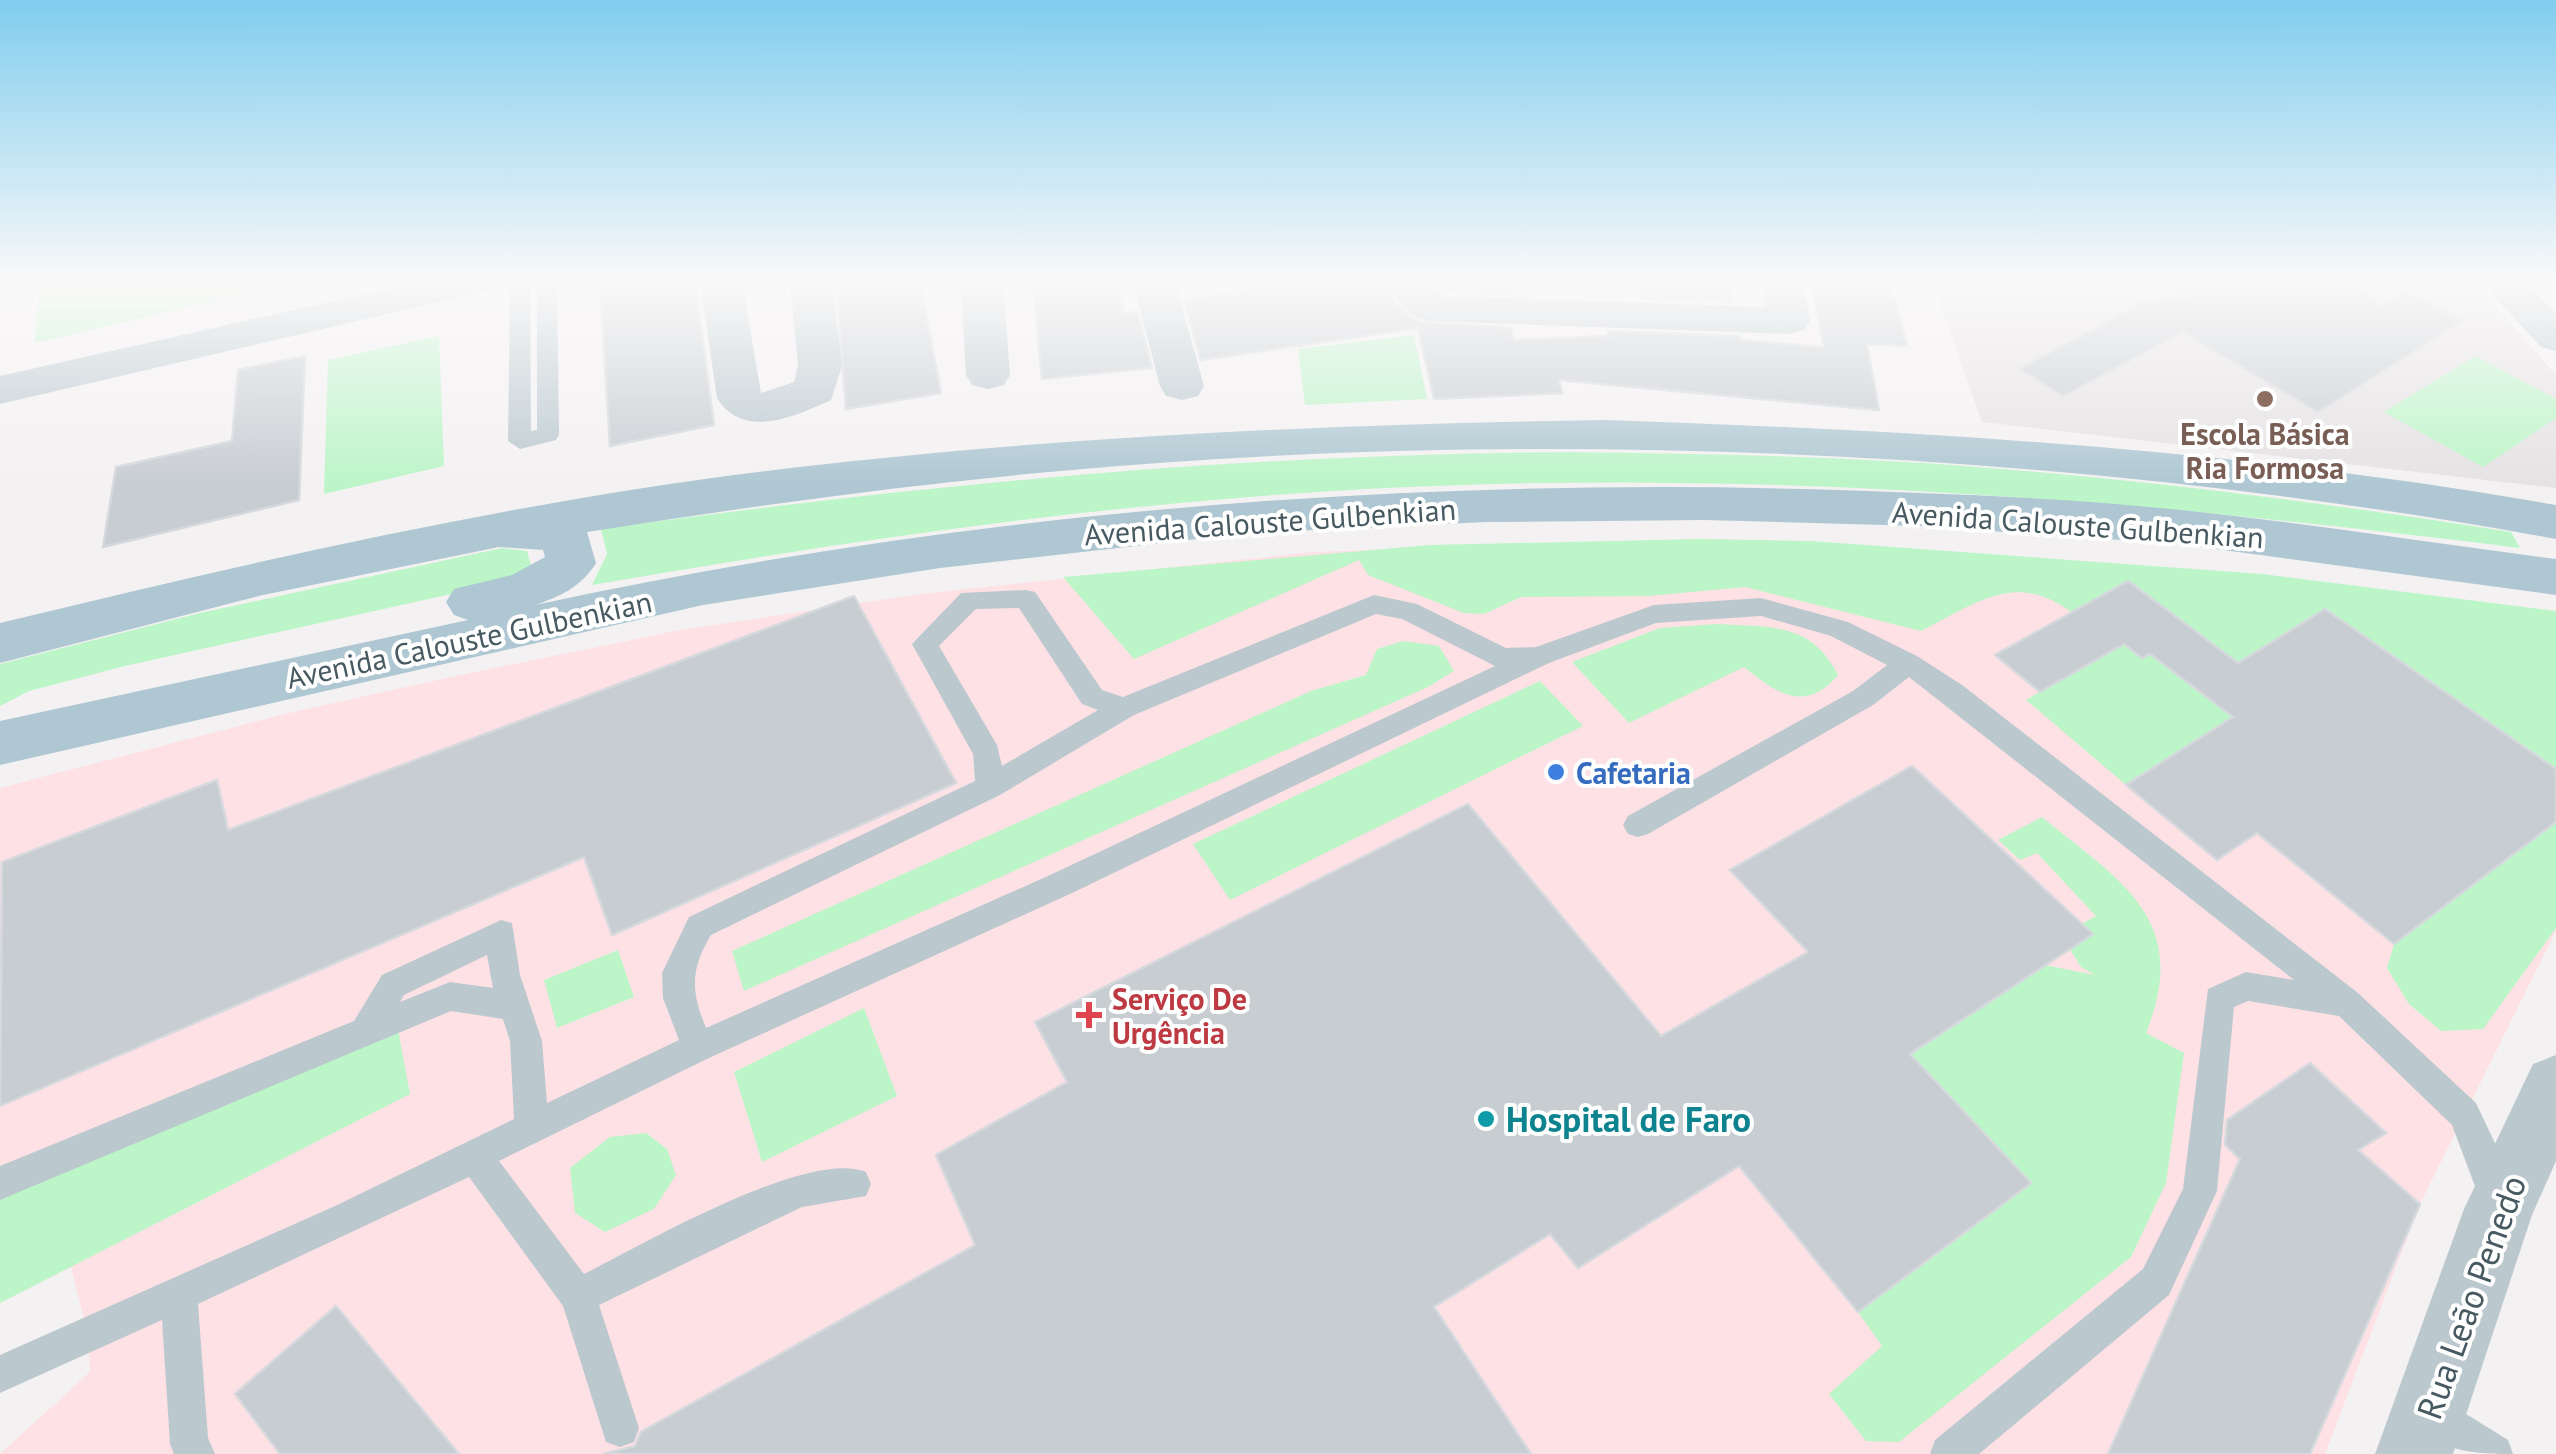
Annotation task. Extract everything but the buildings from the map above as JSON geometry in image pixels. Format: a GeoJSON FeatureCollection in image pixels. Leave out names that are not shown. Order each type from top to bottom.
{"type":"FeatureCollection","features":[{"type":"Feature","properties":{"kind":"main road","name":"Avenida Calouste Gulbenkian"},"geometry":{"type":"LineString","coordinates":[[5,639],[270,576],[485,534],[773,486],[980,460],[1162,446],[1434,434],[1610,432],[1934,446],[2285,481],[2556,522]]}},
{"type":"Feature","properties":{"kind":"main road","name":"Avenida Calouste Gulbenkian"},"geometry":{"type":"LineString","coordinates":[[25,737],[703,588],[940,550],[1251,516],[1486,505],[1685,503],[1920,509],[2179,526],[2556,577]]}},
{"type":"Feature","properties":{"kind":"main road"},"geometry":{"type":"LineString","coordinates":[[25,737],[150,679],[529,589],[555,578],[570,563],[568,541],[549,533],[485,534]]}},
{"type":"Feature","properties":{"kind":"street"},"geometry":{"type":"LineString","coordinates":[[0,390],[161,350]]}},
{"type":"Feature","properties":{"kind":"street"},"geometry":{"type":"LineString","coordinates":[[732,350],[739,398],[752,410],[789,402],[815,390],[820,366],[818,350]]}},
{"type":"Feature","properties":{"kind":"street"},"geometry":{"type":"LineString","coordinates":[[986,350],[988,375]]}},
{"type":"Feature","properties":{"kind":"street"},"geometry":{"type":"LineString","coordinates":[[1172,350],[1182,386]]}},
{"type":"Feature","properties":{"kind":"street","name":"Rua Leão Penedo"},"geometry":{"type":"LineString","coordinates":[[2421,1432],[2499,1210],[2556,1086]]}},
{"type":"Feature","properties":{"kind":"lane"},"geometry":{"type":"LineString","coordinates":[[520,350],[520,441],[548,434],[548,350]]}},
{"type":"Feature","properties":{"kind":"lane"},"geometry":{"type":"LineString","coordinates":[[990,787],[987,754],[925,644],[970,600],[1026,599],[1092,696],[1124,708]]}},
{"type":"Feature","properties":{"kind":"lane"},"geometry":{"type":"LineString","coordinates":[[698,1047],[674,980],[678,961],[700,926],[990,787],[1124,708],[1374,604],[1408,611],[1503,658],[1540,656]]}},
{"type":"Feature","properties":{"kind":"lane"},"geometry":{"type":"LineString","coordinates":[[0,1374],[179,1296],[532,1130],[698,1047],[984,920],[1540,656],[1654,614],[1761,607],[1839,629],[1908,663],[1952,692],[2346,1003],[2464,1114],[2484,1156],[2499,1210]]}},
{"type":"Feature","properties":{"kind":"lane"},"geometry":{"type":"LineString","coordinates":[[1461,694],[1474,675],[1472,644]]}},
{"type":"Feature","properties":{"kind":"lane"},"geometry":{"type":"LineString","coordinates":[[1638,825],[1863,698],[1908,663]]}},
{"type":"Feature","properties":{"kind":"lane"},"geometry":{"type":"LineString","coordinates":[[366,1028],[393,985],[502,934],[504,975],[526,1042],[532,1130]]}},
{"type":"Feature","properties":{"kind":"lane"},"geometry":{"type":"LineString","coordinates":[[1949,1454],[2156,1282],[2200,1191],[2219,1000],[2246,986],[2346,1003]]}},
{"type":"Feature","properties":{"kind":"lane"},"geometry":{"type":"LineString","coordinates":[[0,1182],[450,996],[515,1006]]}},
{"type":"Feature","properties":{"kind":"lane"},"geometry":{"type":"LineString","coordinates":[[475,1157],[578,1296],[620,1428]]}},
{"type":"Feature","properties":{"kind":"lane"},"geometry":{"type":"LineString","coordinates":[[578,1296],[734,1218],[802,1190],[854,1184]]}},
{"type":"Feature","properties":{"kind":"lane"},"geometry":{"type":"LineString","coordinates":[[179,1296],[189,1444],[196,1454]]}},
{"type":"Feature","properties":{"kind":"lane"},"geometry":{"type":"LineString","coordinates":[[2421,1432],[2494,1454]]}},
{"type":"Feature","properties":{"kind":"shaded area","name":"Escola Básica Ria Formosa"},"geometry":{"type":"Polygon","coordinates":[[[1957,350],[2534,350],[2556,375],[2556,488],[1982,422],[1957,350]]]}},
{"type":"Feature","properties":{"kind":"shaded area"},"geometry":{"type":"Polygon","coordinates":[[[1701,539],[1810,541],[2556,611],[2556,931],[2420,1204],[2325,1454],[0,1454],[90,1372],[88,1335],[71,1267],[0,1303],[0,788],[289,713],[465,674],[680,630],[920,594],[1313,552],[1701,539]]]}},
{"type":"Feature","properties":{"kind":"green space"},"geometry":{"type":"Polygon","coordinates":[[[375,350],[440,350],[444,466],[324,494],[328,360],[375,350]]]}},
{"type":"Feature","properties":{"kind":"green space"},"geometry":{"type":"Polygon","coordinates":[[[1298,350],[1417,350],[1427,399],[1305,405],[1298,350]]]}},
{"type":"Feature","properties":{"kind":"green space"},"geometry":{"type":"Polygon","coordinates":[[[2475,356],[2556,399],[2556,418],[2483,467],[2384,412],[2475,356]]]}},
{"type":"Feature","properties":{"kind":"green space"},"geometry":{"type":"Polygon","coordinates":[[[1570,452],[1876,460],[2112,479],[2511,532],[2520,548],[2256,518],[1992,496],[1860,488],[1595,482],[1352,490],[1134,507],[917,534],[592,585],[607,554],[601,529],[843,498],[1084,474],[1326,459],[1570,452]]]}},
{"type":"Feature","properties":{"kind":"green space"},"geometry":{"type":"Polygon","coordinates":[[[1701,539],[1810,541],[2262,574],[2556,611],[2556,769],[2197,688],[2233,717],[2126,785],[2026,700],[2124,644],[2142,658],[2192,630],[2128,581],[2071,612],[2032,593],[2013,592],[1977,602],[1921,631],[1745,587],[1649,596],[1521,597],[1484,614],[1464,613],[1368,575],[1359,560],[1134,659],[1063,577],[1430,545],[1701,539]]]}},
{"type":"Feature","properties":{"kind":"green space"},"geometry":{"type":"Polygon","coordinates":[[[502,548],[527,551],[531,566],[497,584],[125,666],[29,691],[0,706],[0,664],[200,613],[502,548]]]}},
{"type":"Feature","properties":{"kind":"green space"},"geometry":{"type":"Polygon","coordinates":[[[1717,624],[1771,627],[1802,636],[1827,658],[1838,675],[1814,694],[1802,696],[1779,691],[1744,667],[1629,723],[1572,662],[1660,628],[1717,624]]]}},
{"type":"Feature","properties":{"kind":"green space"},"geometry":{"type":"Polygon","coordinates":[[[1403,641],[1439,646],[1454,671],[1428,687],[744,991],[732,951],[1311,691],[1366,675],[1377,649],[1403,641]]]}},
{"type":"Feature","properties":{"kind":"green space"},"geometry":{"type":"Polygon","coordinates":[[[1540,681],[1583,726],[1230,900],[1193,844],[1540,681]]]}},
{"type":"Feature","properties":{"kind":"green space"},"geometry":{"type":"Polygon","coordinates":[[[2042,817],[2122,884],[2141,907],[2154,932],[2160,960],[2158,994],[2146,1033],[2184,1053],[2166,1183],[2131,1257],[1899,1442],[1866,1441],[1829,1394],[1882,1346],[1858,1312],[2031,1183],[1910,1054],[2045,965],[2095,975],[2081,967],[2061,935],[2096,916],[2037,853],[2020,860],[1998,840],[2042,817]]]}},
{"type":"Feature","properties":{"kind":"green space"},"geometry":{"type":"Polygon","coordinates":[[[2556,822],[2556,928],[2483,1029],[2441,1031],[2409,1004],[2387,968],[2394,944],[2556,822]]]}},
{"type":"Feature","properties":{"kind":"green space"},"geometry":{"type":"Polygon","coordinates":[[[618,950],[634,997],[557,1028],[544,980],[618,950]]]}},
{"type":"Feature","properties":{"kind":"green space"},"geometry":{"type":"Polygon","coordinates":[[[864,1008],[897,1096],[762,1162],[734,1072],[864,1008]]]}},
{"type":"Feature","properties":{"kind":"green space"},"geometry":{"type":"Polygon","coordinates":[[[398,1030],[410,1094],[0,1303],[0,1196],[398,1030]]]}},
{"type":"Feature","properties":{"kind":"green space"},"geometry":{"type":"Polygon","coordinates":[[[646,1133],[667,1149],[676,1175],[654,1209],[605,1232],[575,1213],[570,1168],[610,1137],[646,1133]]]}},
{"type":"Feature","properties":{"kind":"place","name":"Escola Básica Ria Formosa"},"geometry":{"type":"Point","coordinates":[2265,399]}},
{"type":"Feature","properties":{"kind":"place","name":"Cafetaria"},"geometry":{"type":"Point","coordinates":[1556,772]}},
{"type":"Feature","properties":{"kind":"place","name":"Serviço De Urgência"},"geometry":{"type":"Point","coordinates":[1089,1015]}},
{"type":"Feature","properties":{"kind":"place","name":"Hospital de Faro"},"geometry":{"type":"Point","coordinates":[1486,1119]}}]}
